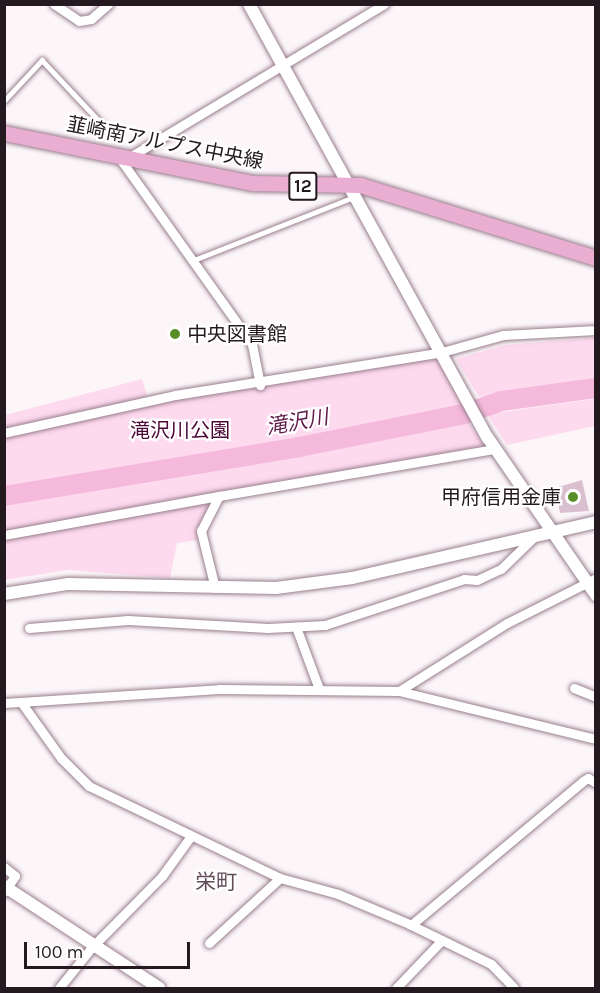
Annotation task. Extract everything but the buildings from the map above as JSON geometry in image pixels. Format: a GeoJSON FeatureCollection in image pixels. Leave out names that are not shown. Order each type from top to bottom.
{"type":"FeatureCollection","features":[{"type":"Feature","properties":{"kind":"main road","name":"韮崎南アルプス中央線"},"geometry":{"type":"LineString","coordinates":[[4,133],[253,183],[397,194],[594,255]]}},
{"type":"Feature","properties":{"kind":"street"},"geometry":{"type":"LineString","coordinates":[[54,4],[79,21],[91,18],[108,4]]}},
{"type":"Feature","properties":{"kind":"street"},"geometry":{"type":"LineString","coordinates":[[249,4],[542,533],[590,580],[596,595]]}},
{"type":"Feature","properties":{"kind":"street"},"geometry":{"type":"LineString","coordinates":[[260,385],[252,344],[123,157],[384,4]]}},
{"type":"Feature","properties":{"kind":"street"},"geometry":{"type":"LineString","coordinates":[[4,433],[175,395],[260,385],[442,352],[503,335],[596,330]]}},
{"type":"Feature","properties":{"kind":"street"},"geometry":{"type":"LineString","coordinates":[[4,535],[491,443]]}},
{"type":"Feature","properties":{"kind":"street"},"geometry":{"type":"LineString","coordinates":[[215,588],[201,531],[219,496]]}},
{"type":"Feature","properties":{"kind":"street"},"geometry":{"type":"LineString","coordinates":[[4,594],[68,584],[276,588],[351,578],[596,522]]}},
{"type":"Feature","properties":{"kind":"street"},"geometry":{"type":"LineString","coordinates":[[29,628],[128,620],[296,627],[325,625],[464,579],[477,580],[501,569],[542,533]]}},
{"type":"Feature","properties":{"kind":"street"},"geometry":{"type":"LineString","coordinates":[[399,691],[507,623],[590,580]]}},
{"type":"Feature","properties":{"kind":"street"},"geometry":{"type":"LineString","coordinates":[[296,627],[319,689]]}},
{"type":"Feature","properties":{"kind":"street"},"geometry":{"type":"LineString","coordinates":[[574,688],[596,697]]}},
{"type":"Feature","properties":{"kind":"street"},"geometry":{"type":"LineString","coordinates":[[4,703],[219,689],[399,691],[596,739]]}},
{"type":"Feature","properties":{"kind":"street"},"geometry":{"type":"LineString","coordinates":[[21,702],[61,758],[89,786],[280,878],[338,894],[411,925],[491,964],[513,988]]}},
{"type":"Feature","properties":{"kind":"street"},"geometry":{"type":"LineString","coordinates":[[411,925],[583,781],[596,783]]}},
{"type":"Feature","properties":{"kind":"street"},"geometry":{"type":"LineString","coordinates":[[59,988],[92,946],[162,876],[191,836]]}},
{"type":"Feature","properties":{"kind":"street"},"geometry":{"type":"LineString","coordinates":[[4,867],[15,876],[5,889],[159,988]]}},
{"type":"Feature","properties":{"kind":"street"},"geometry":{"type":"LineString","coordinates":[[209,943],[280,878]]}},
{"type":"Feature","properties":{"kind":"street"},"geometry":{"type":"LineString","coordinates":[[396,988],[442,940]]}},
{"type":"Feature","properties":{"kind":"lane"},"geometry":{"type":"LineString","coordinates":[[4,101],[42,60],[103,124]]}},
{"type":"Feature","properties":{"kind":"lane"},"geometry":{"type":"LineString","coordinates":[[194,260],[351,191]]}},
{"type":"Feature","properties":{"kind":"green space"},"geometry":{"type":"Polygon","coordinates":[[[595,338],[595,380],[556,387],[479,397],[456,359],[505,345],[595,338]]]}},
{"type":"Feature","properties":{"kind":"green space","name":"滝沢川公園"},"geometry":{"type":"Polygon","coordinates":[[[442,352],[474,412],[5,496],[5,433],[170,397],[442,352]]]}},
{"type":"Feature","properties":{"kind":"green space","name":"滝沢川公園"},"geometry":{"type":"Polygon","coordinates":[[[142,379],[148,399],[5,430],[5,415],[142,379]]]}},
{"type":"Feature","properties":{"kind":"green space"},"geometry":{"type":"Polygon","coordinates":[[[595,399],[595,426],[507,445],[487,414],[595,399]]]}},
{"type":"Feature","properties":{"kind":"green space","name":"滝沢川公園"},"geometry":{"type":"Polygon","coordinates":[[[466,419],[485,446],[217,494],[197,529],[200,540],[177,543],[170,578],[68,570],[5,580],[4,502],[230,461],[232,467],[244,459],[466,419]]]}},
{"type":"Feature","properties":{"kind":"waterway","name":"滝沢川"},"geometry":{"type":"LineString","coordinates":[[4,496],[299,447],[464,414],[501,401],[596,388]]}},
{"type":"Feature","properties":{"kind":"place","name":"中央図書館"},"geometry":{"type":"Point","coordinates":[175,334]}},
{"type":"Feature","properties":{"kind":"place","name":"甲府信用金庫"},"geometry":{"type":"Point","coordinates":[573,497]}},
{"type":"Feature","properties":{"kind":"district","name":"栄町"},"geometry":{"type":"Point","coordinates":[216,882]}}]}
